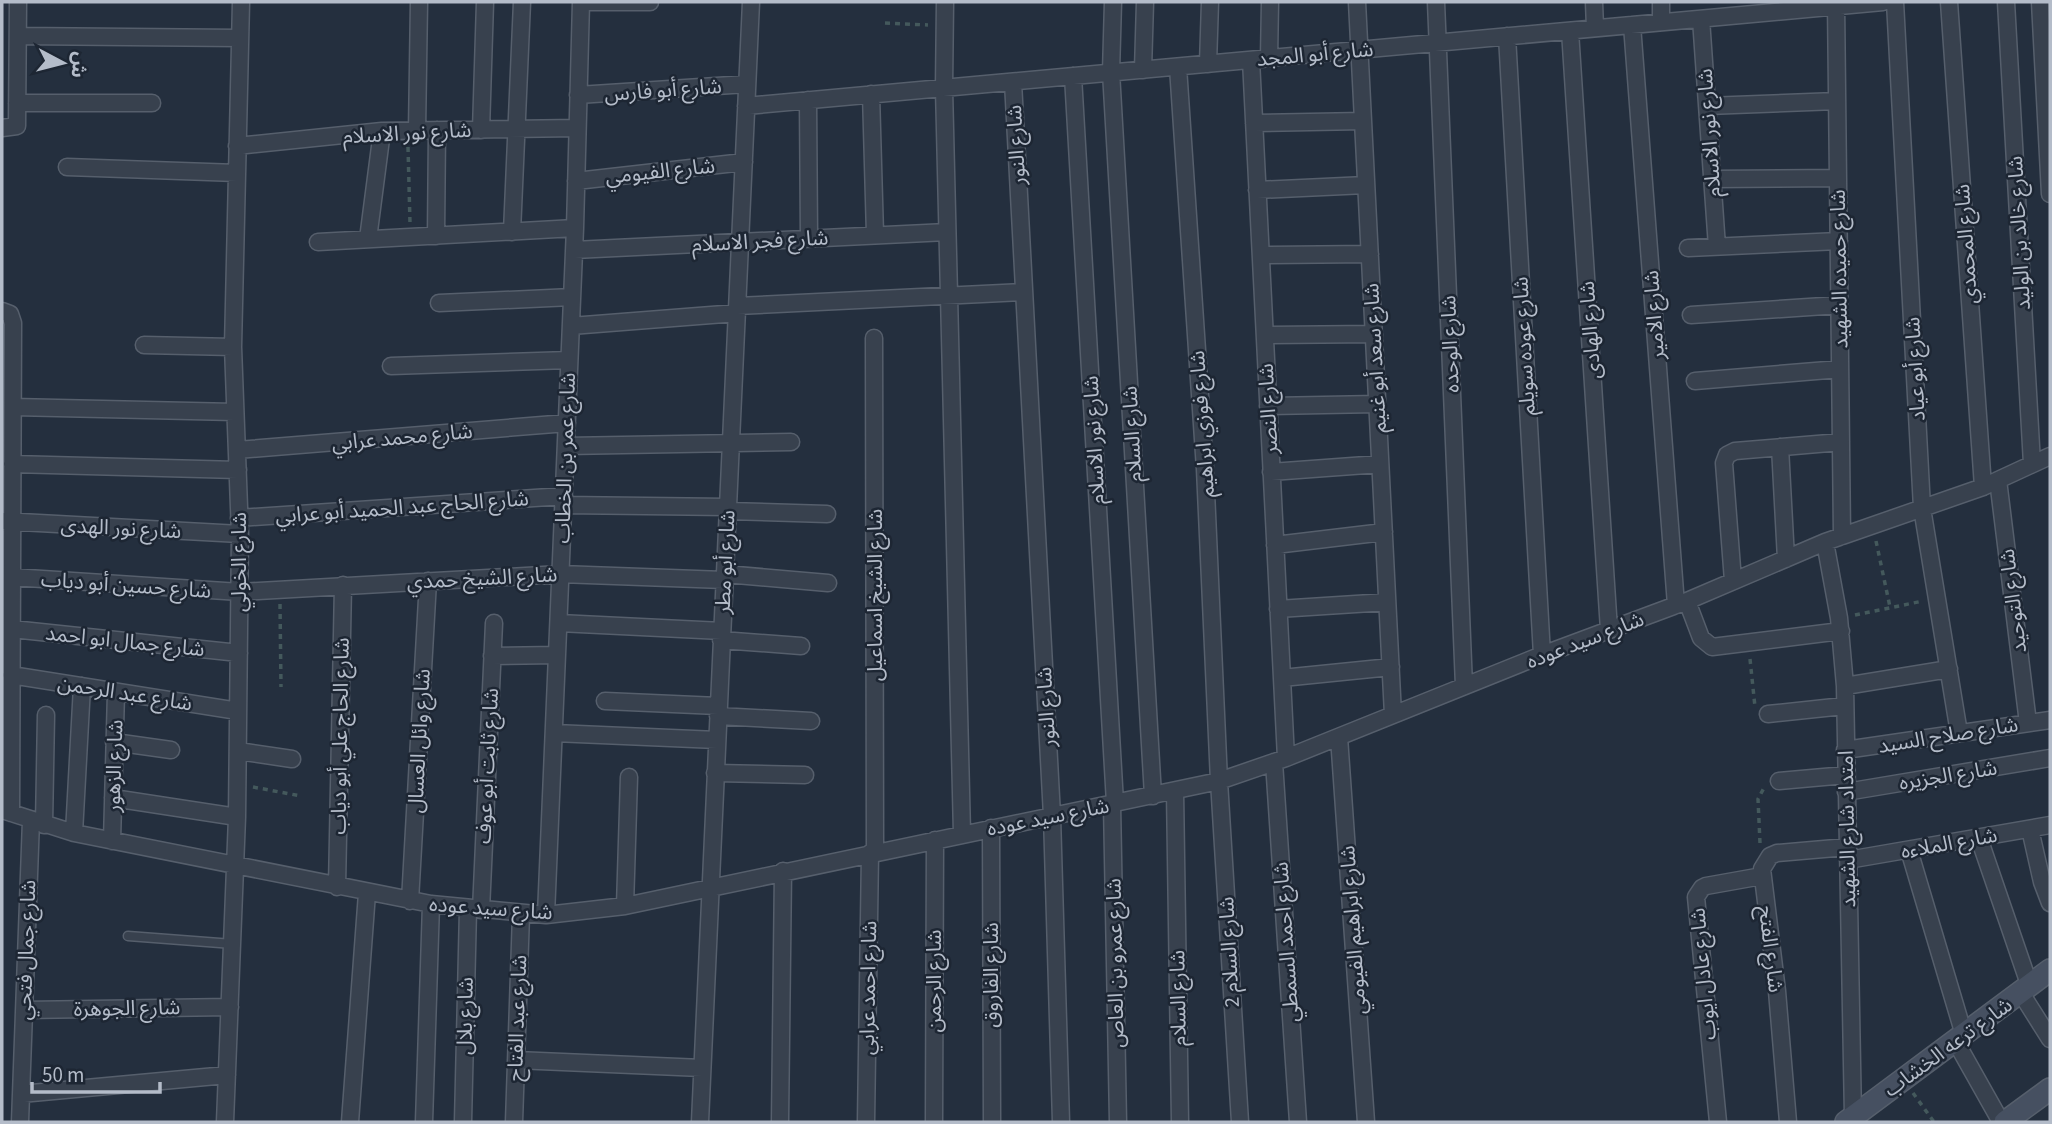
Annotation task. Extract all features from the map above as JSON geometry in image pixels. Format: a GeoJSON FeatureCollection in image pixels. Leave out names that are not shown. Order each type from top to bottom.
{"type":"FeatureCollection","features":[{"type":"Feature","properties":{"kind":"street"},"geometry":{"type":"LineString","coordinates":[[2,3],[18,2],[18,36],[10,62],[17,103],[17,127],[2,128]]}},
{"type":"Feature","properties":{"kind":"street","name":"شارع الخولي"},"geometry":{"type":"LineString","coordinates":[[225,1122],[238,751],[240,526],[233,347],[241,2]]}},
{"type":"Feature","properties":{"kind":"street"},"geometry":{"type":"LineString","coordinates":[[412,131],[419,2]]}},
{"type":"Feature","properties":{"kind":"street"},"geometry":{"type":"LineString","coordinates":[[481,130],[485,2]]}},
{"type":"Feature","properties":{"kind":"street"},"geometry":{"type":"LineString","coordinates":[[512,232],[522,2]]}},
{"type":"Feature","properties":{"kind":"street"},"geometry":{"type":"LineString","coordinates":[[581,2],[650,2]]}},
{"type":"Feature","properties":{"kind":"street","name":"شارع عمر بن الخطاب"},"geometry":{"type":"LineString","coordinates":[[546,915],[575,229],[581,2]]}},
{"type":"Feature","properties":{"kind":"street","name":"شارع أبو مطر"},"geometry":{"type":"LineString","coordinates":[[699,1122],[751,2]]}},
{"type":"Feature","properties":{"kind":"street"},"geometry":{"type":"LineString","coordinates":[[944,2],[962,834]]}},
{"type":"Feature","properties":{"kind":"street","name":"شارع السلام"},"geometry":{"type":"LineString","coordinates":[[1112,2],[1111,72],[1153,796]]}},
{"type":"Feature","properties":{"kind":"street"},"geometry":{"type":"LineString","coordinates":[[1143,69],[1145,2]]}},
{"type":"Feature","properties":{"kind":"street"},"geometry":{"type":"LineString","coordinates":[[1209,64],[1210,2]]}},
{"type":"Feature","properties":{"kind":"street"},"geometry":{"type":"LineString","coordinates":[[1269,58],[1270,2]]}},
{"type":"Feature","properties":{"kind":"street","name":"شارع سعد أبو غنيم"},"geometry":{"type":"LineString","coordinates":[[1357,2],[1393,715]]}},
{"type":"Feature","properties":{"kind":"street","name":"شارع الوحده"},"geometry":{"type":"LineString","coordinates":[[1436,2],[1465,686]]}},
{"type":"Feature","properties":{"kind":"street"},"geometry":{"type":"LineString","coordinates":[[1594,2],[1595,28]]}},
{"type":"Feature","properties":{"kind":"street"},"geometry":{"type":"LineString","coordinates":[[1661,2],[1661,22]]}},
{"type":"Feature","properties":{"kind":"street","name":"شارع أبو المجد"},"geometry":{"type":"LineString","coordinates":[[747,106],[1701,19],[1732,9],[1883,2]]}},
{"type":"Feature","properties":{"kind":"street","name":"شارع أبو عياد"},"geometry":{"type":"LineString","coordinates":[[1895,2],[1923,508],[1959,733]]}},
{"type":"Feature","properties":{"kind":"street","name":"شارع المحمدي"},"geometry":{"type":"LineString","coordinates":[[1949,2],[1991,483]]}},
{"type":"Feature","properties":{"kind":"street","name":"شارع خالد بن الوليد"},"geometry":{"type":"LineString","coordinates":[[2006,2],[2032,464]]}},
{"type":"Feature","properties":{"kind":"street"},"geometry":{"type":"LineString","coordinates":[[2040,2],[2050,194]]}},
{"type":"Feature","properties":{"kind":"street","name":"شارع حميده الشهيد"},"geometry":{"type":"LineString","coordinates":[[1836,4],[1842,537]]}},
{"type":"Feature","properties":{"kind":"street","name":"شارع نور الاسلام"},"geometry":{"type":"LineString","coordinates":[[1701,19],[1717,247]]}},
{"type":"Feature","properties":{"kind":"street","name":"شارع الامير"},"geometry":{"type":"LineString","coordinates":[[1632,25],[1681,603],[1701,638],[1708,645],[1718,647],[1748,643]]}},
{"type":"Feature","properties":{"kind":"street","name":"شارع الهادى"},"geometry":{"type":"LineString","coordinates":[[1570,31],[1609,630]]}},
{"type":"Feature","properties":{"kind":"street"},"geometry":{"type":"LineString","coordinates":[[18,36],[240,38]]}},
{"type":"Feature","properties":{"kind":"street","name":"شارع عوده سويلم"},"geometry":{"type":"LineString","coordinates":[[1507,36],[1542,655]]}},
{"type":"Feature","properties":{"kind":"street","name":"شارع النصر"},"geometry":{"type":"LineString","coordinates":[[1251,60],[1282,678],[1280,760]]}},
{"type":"Feature","properties":{"kind":"street","name":"شارع فوزي ابراهيم"},"geometry":{"type":"LineString","coordinates":[[1178,66],[1205,469],[1219,781]]}},
{"type":"Feature","properties":{"kind":"street","name":"شارع نور الاسلام"},"geometry":{"type":"LineString","coordinates":[[1073,76],[1114,804]]}},
{"type":"Feature","properties":{"kind":"street","name":"شارع النور"},"geometry":{"type":"LineString","coordinates":[[1013,82],[1052,816],[1061,1122]]}},
{"type":"Feature","properties":{"kind":"street","name":"شارع أبو فارس"},"geometry":{"type":"LineString","coordinates":[[578,95],[747,84]]}},
{"type":"Feature","properties":{"kind":"street"},"geometry":{"type":"LineString","coordinates":[[871,94],[875,235]]}},
{"type":"Feature","properties":{"kind":"street"},"geometry":{"type":"LineString","coordinates":[[808,100],[809,238]]}},
{"type":"Feature","properties":{"kind":"street"},"geometry":{"type":"LineString","coordinates":[[1707,106],[1837,101]]}},
{"type":"Feature","properties":{"kind":"street"},"geometry":{"type":"LineString","coordinates":[[17,103],[152,103]]}},
{"type":"Feature","properties":{"kind":"street"},"geometry":{"type":"LineString","coordinates":[[1254,123],[1363,121]]}},
{"type":"Feature","properties":{"kind":"street","name":"شارع نور الاسلام"},"geometry":{"type":"LineString","coordinates":[[237,146],[382,131],[577,128]]}},
{"type":"Feature","properties":{"kind":"street"},"geometry":{"type":"LineString","coordinates":[[436,236],[437,130]]}},
{"type":"Feature","properties":{"kind":"street"},"geometry":{"type":"LineString","coordinates":[[368,239],[382,131]]}},
{"type":"Feature","properties":{"kind":"street","name":"شارع الفيومي"},"geometry":{"type":"LineString","coordinates":[[576,181],[744,162]]}},
{"type":"Feature","properties":{"kind":"street"},"geometry":{"type":"LineString","coordinates":[[67,167],[237,173]]}},
{"type":"Feature","properties":{"kind":"street"},"geometry":{"type":"LineString","coordinates":[[1712,180],[1838,178]]}},
{"type":"Feature","properties":{"kind":"street"},"geometry":{"type":"LineString","coordinates":[[1258,190],[1366,185]]}},
{"type":"Feature","properties":{"kind":"street"},"geometry":{"type":"LineString","coordinates":[[318,242],[575,229]]}},
{"type":"Feature","properties":{"kind":"street","name":"شارع فجر الاسلام"},"geometry":{"type":"LineString","coordinates":[[574,250],[947,232]]}},
{"type":"Feature","properties":{"kind":"street"},"geometry":{"type":"LineString","coordinates":[[1688,248],[1839,241]]}},
{"type":"Feature","properties":{"kind":"street"},"geometry":{"type":"LineString","coordinates":[[1261,255],[1370,254]]}},
{"type":"Feature","properties":{"kind":"street"},"geometry":{"type":"LineString","coordinates":[[571,326],[737,310],[1024,292]]}},
{"type":"Feature","properties":{"kind":"street"},"geometry":{"type":"LineString","coordinates":[[439,303],[572,297]]}},
{"type":"Feature","properties":{"kind":"street"},"geometry":{"type":"LineString","coordinates":[[1691,315],[1839,305]]}},
{"type":"Feature","properties":{"kind":"street"},"geometry":{"type":"LineString","coordinates":[[3,311],[13,320],[7,378],[13,407],[7,442],[12,464],[7,522],[12,629],[7,652],[11,675],[6,811]]}},
{"type":"Feature","properties":{"kind":"street"},"geometry":{"type":"LineString","coordinates":[[1265,335],[1374,334]]}},
{"type":"Feature","properties":{"kind":"street","name":"شارع الشيخ اسماعيل"},"geometry":{"type":"LineString","coordinates":[[872,852],[874,338]]}},
{"type":"Feature","properties":{"kind":"street"},"geometry":{"type":"LineString","coordinates":[[144,345],[233,347]]}},
{"type":"Feature","properties":{"kind":"street"},"geometry":{"type":"LineString","coordinates":[[391,366],[569,360]]}},
{"type":"Feature","properties":{"kind":"street"},"geometry":{"type":"LineString","coordinates":[[1695,381],[1840,369]]}},
{"type":"Feature","properties":{"kind":"street"},"geometry":{"type":"LineString","coordinates":[[1268,406],[1377,404]]}},
{"type":"Feature","properties":{"kind":"street"},"geometry":{"type":"LineString","coordinates":[[13,407],[235,412]]}},
{"type":"Feature","properties":{"kind":"street","name":"شارع محمد عرابي"},"geometry":{"type":"LineString","coordinates":[[237,450],[567,424]]}},
{"type":"Feature","properties":{"kind":"street"},"geometry":{"type":"LineString","coordinates":[[566,446],[791,442]]}},
{"type":"Feature","properties":{"kind":"street"},"geometry":{"type":"LineString","coordinates":[[1733,582],[1725,458],[1735,450],[1841,442]]}},
{"type":"Feature","properties":{"kind":"street"},"geometry":{"type":"LineString","coordinates":[[1780,447],[1786,559]]}},
{"type":"Feature","properties":{"kind":"street","name":"شارع سيد عوده"},"geometry":{"type":"LineString","coordinates":[[6,811],[74,833],[410,901],[546,915],[625,906],[1219,781],[1280,760],[1542,655],[1681,603],[1825,542],[1991,483],[2050,456]]}},
{"type":"Feature","properties":{"kind":"street"},"geometry":{"type":"LineString","coordinates":[[12,464],[238,470]]}},
{"type":"Feature","properties":{"kind":"street"},"geometry":{"type":"LineString","coordinates":[[1271,472],[1380,464]]}},
{"type":"Feature","properties":{"kind":"street","name":"شارع التوحيد"},"geometry":{"type":"LineString","coordinates":[[1991,483],[2028,723]]}},
{"type":"Feature","properties":{"kind":"street","name":"شارع الحاج عبد الحميد أبو عرابي"},"geometry":{"type":"LineString","coordinates":[[240,526],[564,501],[827,514]]}},
{"type":"Feature","properties":{"kind":"street","name":"شارع نور الهدى"},"geometry":{"type":"LineString","coordinates":[[7,522],[240,526]]}},
{"type":"Feature","properties":{"kind":"street"},"geometry":{"type":"LineString","coordinates":[[1275,545],[1384,532]]}},
{"type":"Feature","properties":{"kind":"street","name":"امتداد شارع الشهيد"},"geometry":{"type":"LineString","coordinates":[[1825,542],[1840,624],[1845,685],[1849,1120]]}},
{"type":"Feature","properties":{"kind":"street","name":"شارع الشيخ حمدي"},"geometry":{"type":"LineString","coordinates":[[240,592],[560,574],[724,577],[828,583]]}},
{"type":"Feature","properties":{"kind":"street","name":"شارع وائل العسال"},"geometry":{"type":"LineString","coordinates":[[410,901],[428,581]]}},
{"type":"Feature","properties":{"kind":"street","name":"شارع حسين أبو دياب"},"geometry":{"type":"LineString","coordinates":[[8,584],[240,592]]}},
{"type":"Feature","properties":{"kind":"street","name":"شارع الحاج علي أبو دياب"},"geometry":{"type":"LineString","coordinates":[[337,887],[343,585]]}},
{"type":"Feature","properties":{"kind":"street"},"geometry":{"type":"LineString","coordinates":[[1278,609],[1387,602]]}},
{"type":"Feature","properties":{"kind":"street","name":"شارع ثابت أبو عوف"},"geometry":{"type":"LineString","coordinates":[[474,909],[494,622]]}},
{"type":"Feature","properties":{"kind":"street"},"geometry":{"type":"LineString","coordinates":[[559,624],[722,635],[800,646]]}},
{"type":"Feature","properties":{"kind":"street"},"geometry":{"type":"LineString","coordinates":[[1748,643],[1840,624]]}},
{"type":"Feature","properties":{"kind":"street","name":"شارع جمال ابو احمد"},"geometry":{"type":"LineString","coordinates":[[12,629],[239,653]]}},
{"type":"Feature","properties":{"kind":"street"},"geometry":{"type":"LineString","coordinates":[[492,656],[557,655]]}},
{"type":"Feature","properties":{"kind":"street"},"geometry":{"type":"LineString","coordinates":[[1282,678],[1391,667]]}},
{"type":"Feature","properties":{"kind":"street"},"geometry":{"type":"LineString","coordinates":[[1845,685],[1949,669]]}},
{"type":"Feature","properties":{"kind":"street","name":"شارع عبد الرحمن"},"geometry":{"type":"LineString","coordinates":[[11,675],[238,711]]}},
{"type":"Feature","properties":{"kind":"street"},"geometry":{"type":"LineString","coordinates":[[74,833],[82,686]]}},
{"type":"Feature","properties":{"kind":"street","name":"شارع الزهور"},"geometry":{"type":"LineString","coordinates":[[112,841],[116,692]]}},
{"type":"Feature","properties":{"kind":"street"},"geometry":{"type":"LineString","coordinates":[[605,701],[811,721]]}},
{"type":"Feature","properties":{"kind":"street"},"geometry":{"type":"LineString","coordinates":[[1768,714],[1844,706]]}},
{"type":"Feature","properties":{"kind":"street","name":"شارع جمال فتحي"},"geometry":{"type":"LineString","coordinates":[[20,1122],[24,1010],[46,715]]}},
{"type":"Feature","properties":{"kind":"street","name":"شارع صلاح السيد"},"geometry":{"type":"LineString","coordinates":[[1845,750],[2050,720]]}},
{"type":"Feature","properties":{"kind":"street"},"geometry":{"type":"LineString","coordinates":[[554,733],[717,740]]}},
{"type":"Feature","properties":{"kind":"street","name":"شارع ابراهيم الفيومي"},"geometry":{"type":"LineString","coordinates":[[1339,737],[1366,1122]]}},
{"type":"Feature","properties":{"kind":"street"},"geometry":{"type":"LineString","coordinates":[[114,742],[171,750]]}},
{"type":"Feature","properties":{"kind":"street"},"geometry":{"type":"LineString","coordinates":[[238,751],[292,759]]}},
{"type":"Feature","properties":{"kind":"street","name":"شارع الجزيره"},"geometry":{"type":"LineString","coordinates":[[1779,781],[1846,784],[2050,758]]}},
{"type":"Feature","properties":{"kind":"street","name":"شارع احمد السمطي"},"geometry":{"type":"LineString","coordinates":[[1280,760],[1298,1122]]}},
{"type":"Feature","properties":{"kind":"street"},"geometry":{"type":"LineString","coordinates":[[715,773],[805,775]]}},
{"type":"Feature","properties":{"kind":"street"},"geometry":{"type":"LineString","coordinates":[[625,906],[629,777]]}},
{"type":"Feature","properties":{"kind":"street","name":"شارع السلام 2"},"geometry":{"type":"LineString","coordinates":[[1219,781],[1240,1122]]}},
{"type":"Feature","properties":{"kind":"street","name":"شارع السلام"},"geometry":{"type":"LineString","coordinates":[[1175,791],[1180,1122]]}},
{"type":"Feature","properties":{"kind":"street"},"geometry":{"type":"LineString","coordinates":[[113,798],[237,817]]}},
{"type":"Feature","properties":{"kind":"street","name":"شارع عمرو بن العاص"},"geometry":{"type":"LineString","coordinates":[[1114,804],[1118,1122]]}},
{"type":"Feature","properties":{"kind":"street","name":"شارع الملاءه"},"geometry":{"type":"LineString","coordinates":[[1847,854],[1909,850],[2050,825]]}},
{"type":"Feature","properties":{"kind":"street","name":"شارع الفاروق"},"geometry":{"type":"LineString","coordinates":[[991,828],[992,1122]]}},
{"type":"Feature","properties":{"kind":"street"},"geometry":{"type":"LineString","coordinates":[[2030,829],[2042,882],[2050,902]]}},
{"type":"Feature","properties":{"kind":"street"},"geometry":{"type":"LineString","coordinates":[[1979,838],[2025,990],[2050,1039]]}},
{"type":"Feature","properties":{"kind":"street","name":"شارع الرحمن"},"geometry":{"type":"LineString","coordinates":[[934,1122],[935,840]]}},
{"type":"Feature","properties":{"kind":"street"},"geometry":{"type":"LineString","coordinates":[[1909,850],[1960,1038],[2003,1122],[2050,1089]]}},
{"type":"Feature","properties":{"kind":"street","name":"شارع احمد عرابي"},"geometry":{"type":"LineString","coordinates":[[866,1122],[872,852]]}},
{"type":"Feature","properties":{"kind":"street"},"geometry":{"type":"LineString","coordinates":[[1764,869],[1777,853],[1847,854]]}},
{"type":"Feature","properties":{"kind":"street","name":"شارع عادل ايوب"},"geometry":{"type":"LineString","coordinates":[[1718,1122],[1696,897],[1706,886],[1764,869]]}},
{"type":"Feature","properties":{"kind":"street","name":"شارع الفتح"},"geometry":{"type":"LineString","coordinates":[[1764,869],[1788,1122]]}},
{"type":"Feature","properties":{"kind":"street"},"geometry":{"type":"LineString","coordinates":[[780,1122],[783,871]]}},
{"type":"Feature","properties":{"kind":"street"},"geometry":{"type":"LineString","coordinates":[[351,1122],[366,893]]}},
{"type":"Feature","properties":{"kind":"street"},"geometry":{"type":"LineString","coordinates":[[425,1122],[430,904]]}},
{"type":"Feature","properties":{"kind":"street","name":"شارع بلال"},"geometry":{"type":"LineString","coordinates":[[463,1122],[474,909]]}},
{"type":"Feature","properties":{"kind":"street","name":"شارع عبد الفتاح"},"geometry":{"type":"LineString","coordinates":[[514,1122],[521,914]]}},
{"type":"Feature","properties":{"kind":"street","name":"شارع ترعه الخشاب"},"geometry":{"type":"LineString","coordinates":[[1849,1120],[2050,970]]}},
{"type":"Feature","properties":{"kind":"street","name":"شارع الجوهرة"},"geometry":{"type":"LineString","coordinates":[[24,1010],[230,1007]]}},
{"type":"Feature","properties":{"kind":"street"},"geometry":{"type":"LineString","coordinates":[[516,1060],[702,1068]]}},
{"type":"Feature","properties":{"kind":"street"},"geometry":{"type":"LineString","coordinates":[[21,1094],[227,1075]]}},
{"type":"Feature","properties":{"kind":"lane"},"geometry":{"type":"LineString","coordinates":[[128,936],[233,944]]}},
{"type":"Feature","properties":{"kind":"path"},"geometry":{"type":"LineString","coordinates":[[885,23],[944,26]]}},
{"type":"Feature","properties":{"kind":"path"},"geometry":{"type":"LineString","coordinates":[[411,237],[412,131]]}},
{"type":"Feature","properties":{"kind":"path"},"geometry":{"type":"LineString","coordinates":[[1873,525],[1890,607]]}},
{"type":"Feature","properties":{"kind":"path"},"geometry":{"type":"LineString","coordinates":[[280,588],[281,687]]}},
{"type":"Feature","properties":{"kind":"path"},"geometry":{"type":"LineString","coordinates":[[1840,624],[1890,607],[1937,598]]}},
{"type":"Feature","properties":{"kind":"path"},"geometry":{"type":"LineString","coordinates":[[1748,643],[1755,708],[1760,713],[1768,714]]}},
{"type":"Feature","properties":{"kind":"path"},"geometry":{"type":"LineString","coordinates":[[1764,869],[1758,799],[1763,788],[1779,781]]}},
{"type":"Feature","properties":{"kind":"path"},"geometry":{"type":"LineString","coordinates":[[237,784],[301,796]]}},
{"type":"Feature","properties":{"kind":"path"},"geometry":{"type":"LineString","coordinates":[[1904,1079],[1934,1122]]}}]}
